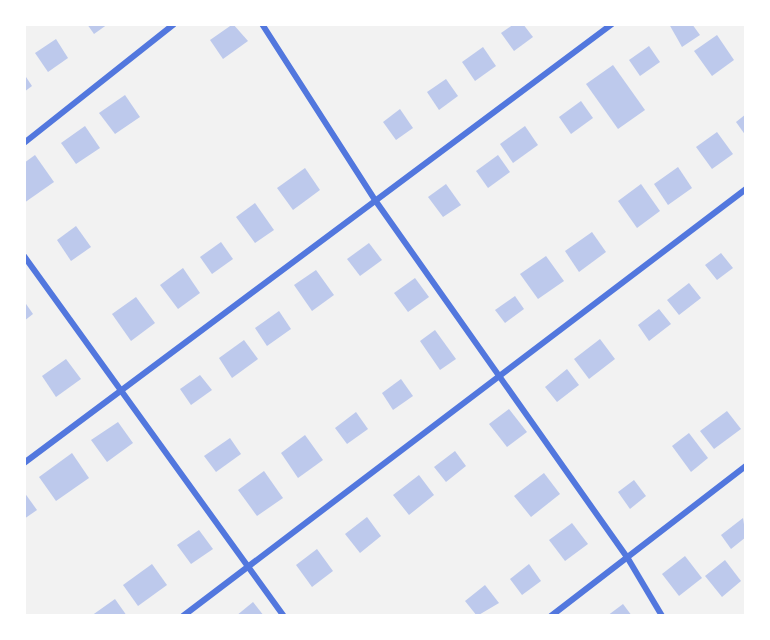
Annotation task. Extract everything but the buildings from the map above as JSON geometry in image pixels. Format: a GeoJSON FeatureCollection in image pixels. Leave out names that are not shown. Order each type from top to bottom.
{"type":"FeatureCollection","features":[{"type":"Feature","properties":{"kind":"street"},"geometry":{"type":"LineString","coordinates":[[24,143],[174,24]]}},
{"type":"Feature","properties":{"kind":"street"},"geometry":{"type":"LineString","coordinates":[[262,24],[375,200],[500,373],[627,557],[662,616]]}},
{"type":"Feature","properties":{"kind":"street"},"geometry":{"type":"LineString","coordinates":[[24,463],[612,24]]}},
{"type":"Feature","properties":{"kind":"street"},"geometry":{"type":"LineString","coordinates":[[183,616],[500,373],[746,189]]}},
{"type":"Feature","properties":{"kind":"street"},"geometry":{"type":"LineString","coordinates":[[24,256],[284,616]]}},
{"type":"Feature","properties":{"kind":"street"},"geometry":{"type":"LineString","coordinates":[[551,616],[746,466]]}}]}
